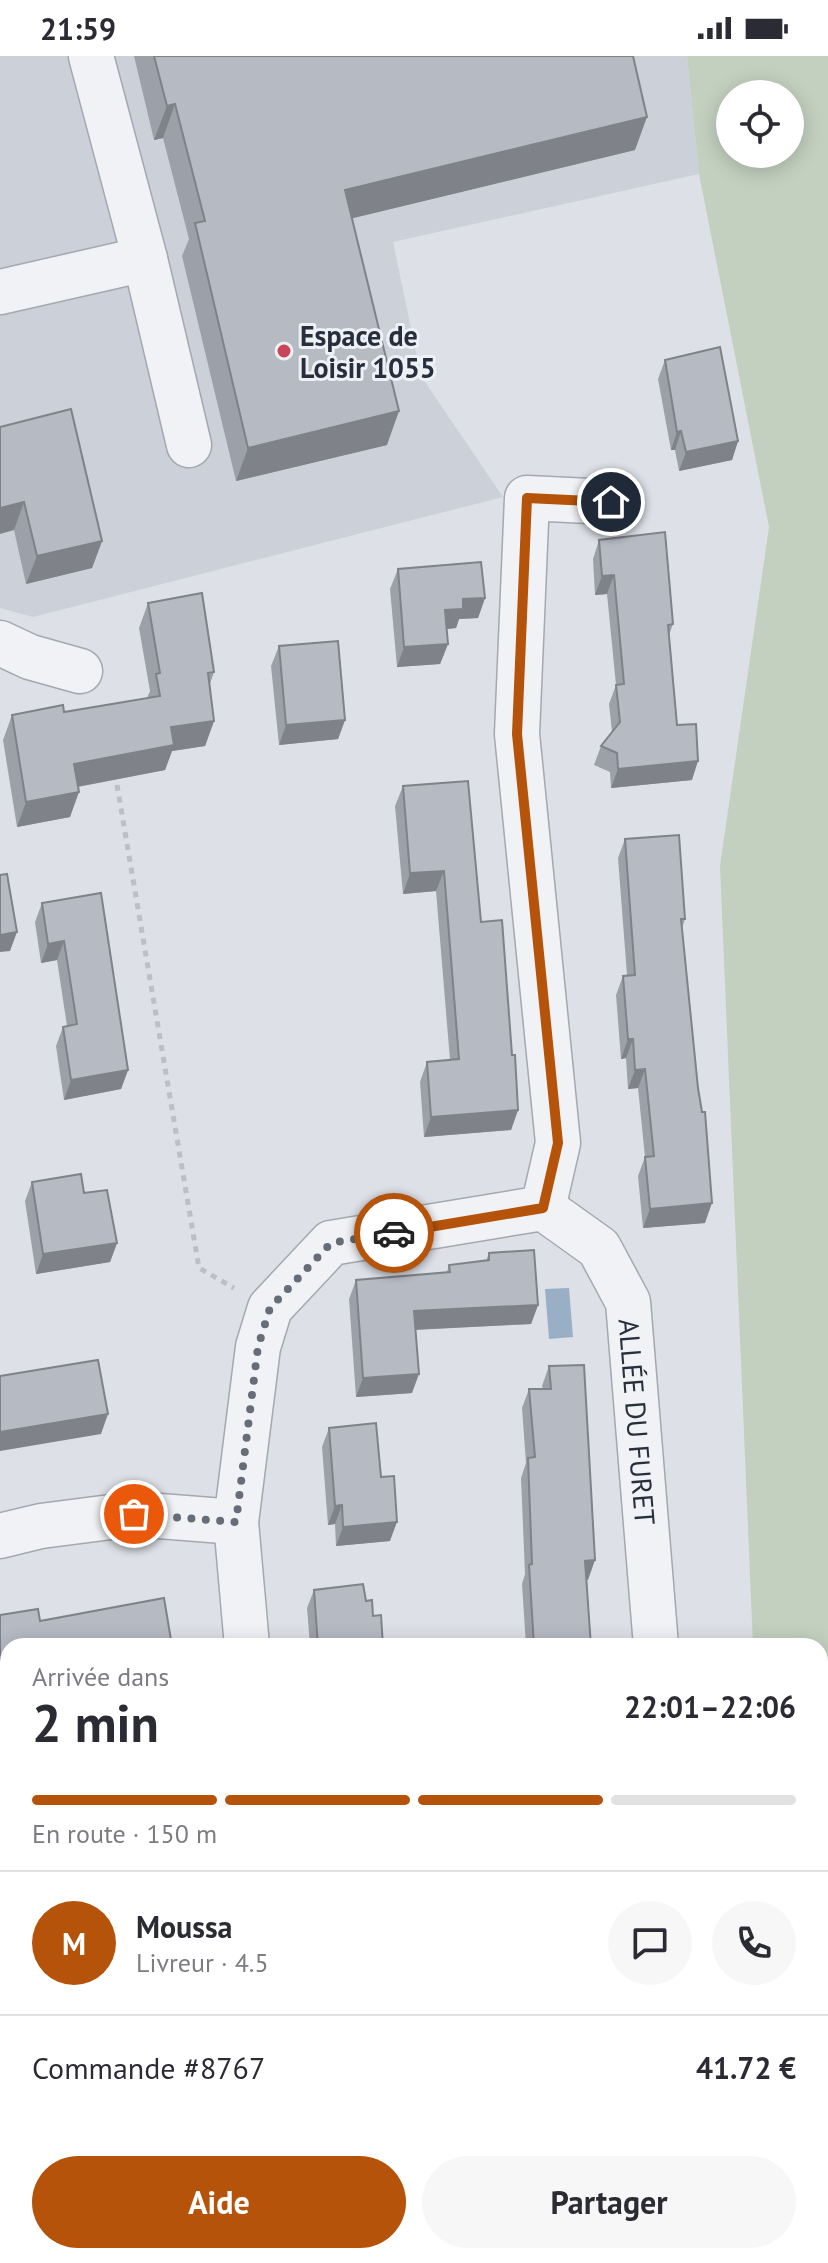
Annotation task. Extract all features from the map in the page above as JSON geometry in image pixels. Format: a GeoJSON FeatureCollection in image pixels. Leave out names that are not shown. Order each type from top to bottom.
{"type":"FeatureCollection","features":[{"type":"Feature","properties":{"kind":"street"},"geometry":{"type":"LineString","coordinates":[[91,56],[145,259],[189,445]]}},
{"type":"Feature","properties":{"kind":"street"},"geometry":{"type":"LineString","coordinates":[[0,292],[145,259]]}},
{"type":"Feature","properties":{"kind":"street"},"geometry":{"type":"LineString","coordinates":[[246,1638],[236,1522],[258,1347],[270,1308],[331,1243],[543,1208],[558,1143],[517,734],[527,498],[611,502]]}},
{"type":"Feature","properties":{"kind":"street"},"geometry":{"type":"LineString","coordinates":[[0,643],[30,657],[80,671]]}},
{"type":"Feature","properties":{"kind":"street","name":"ALLÉE DU FURET"},"geometry":{"type":"LineString","coordinates":[[543,1208],[599,1248],[628,1302],[655,1638]]}},
{"type":"Feature","properties":{"kind":"street"},"geometry":{"type":"LineString","coordinates":[[0,1536],[41,1526],[134,1514],[236,1522]]}},
{"type":"Feature","properties":{"kind":"path"},"geometry":{"type":"LineString","coordinates":[[115,771],[199,1268],[270,1308]]}},
{"type":"Feature","properties":{"kind":"shaded area"},"geometry":{"type":"Polygon","coordinates":[[[0,56],[687,56],[699,174],[393,242],[421,376],[503,497],[33,617],[0,608],[0,56]]]}},
{"type":"Feature","properties":{"kind":"green space"},"geometry":{"type":"Polygon","coordinates":[[[687,56],[828,56],[828,1638],[753,1638],[720,866],[769,527],[699,174],[687,56]]]}},
{"type":"Feature","properties":{"kind":"water"},"geometry":{"type":"Polygon","coordinates":[[[569,1288],[573,1337],[549,1339],[545,1289],[569,1288]]]}},
{"type":"Feature","properties":{"kind":"building","name":"Espace de Loisir 1055"},"geometry":{"type":"Polygon","coordinates":[[[154,56],[633,56],[647,117],[345,190],[399,411],[248,448],[195,223],[205,221],[175,104],[167,106],[154,56]]]}},
{"type":"Feature","properties":{"kind":"building"},"geometry":{"type":"Polygon","coordinates":[[[720,347],[738,441],[686,452],[681,431],[677,432],[665,360],[720,347]]]}},
{"type":"Feature","properties":{"kind":"building"},"geometry":{"type":"Polygon","coordinates":[[[71,409],[102,541],[37,556],[24,502],[0,508],[0,427],[71,409]]]}},
{"type":"Feature","properties":{"kind":"building"},"geometry":{"type":"Polygon","coordinates":[[[665,532],[673,624],[668,625],[677,725],[696,724],[698,761],[618,769],[617,753],[601,746],[620,722],[616,685],[624,684],[614,575],[602,576],[599,540],[665,532]]]}},
{"type":"Feature","properties":{"kind":"building"},"geometry":{"type":"Polygon","coordinates":[[[481,562],[485,598],[463,599],[463,609],[445,610],[448,644],[404,647],[398,569],[481,562]]]}},
{"type":"Feature","properties":{"kind":"building"},"geometry":{"type":"Polygon","coordinates":[[[202,593],[214,672],[208,673],[214,721],[171,727],[174,745],[74,764],[79,792],[26,802],[12,715],[63,705],[64,712],[160,696],[156,674],[160,673],[148,603],[202,593]]]}},
{"type":"Feature","properties":{"kind":"building"},"geometry":{"type":"Polygon","coordinates":[[[338,641],[345,720],[286,725],[279,646],[338,641]]]}},
{"type":"Feature","properties":{"kind":"building"},"geometry":{"type":"Polygon","coordinates":[[[468,781],[481,922],[502,920],[518,1110],[431,1117],[427,1062],[459,1059],[444,871],[410,873],[403,786],[468,781]]]}},
{"type":"Feature","properties":{"kind":"building"},"geometry":{"type":"Polygon","coordinates":[[[679,835],[685,919],[681,919],[698,1088],[702,1112],[705,1112],[712,1203],[650,1209],[645,1157],[654,1156],[645,1069],[635,1070],[633,1039],[628,1039],[623,976],[635,975],[625,839],[679,835]]]}},
{"type":"Feature","properties":{"kind":"building"},"geometry":{"type":"Polygon","coordinates":[[[7,874],[17,932],[0,935],[0,875],[7,874]]]}},
{"type":"Feature","properties":{"kind":"building"},"geometry":{"type":"Polygon","coordinates":[[[101,893],[128,1070],[71,1080],[63,1027],[77,1024],[64,941],[48,944],[42,903],[101,893]]]}},
{"type":"Feature","properties":{"kind":"building"},"geometry":{"type":"Polygon","coordinates":[[[81,1174],[84,1193],[107,1190],[117,1243],[43,1254],[32,1182],[81,1174]]]}},
{"type":"Feature","properties":{"kind":"building"},"geometry":{"type":"Polygon","coordinates":[[[534,1250],[538,1305],[414,1311],[419,1374],[363,1378],[356,1280],[450,1272],[449,1265],[489,1260],[489,1253],[534,1250]]]}},
{"type":"Feature","properties":{"kind":"building"},"geometry":{"type":"Polygon","coordinates":[[[98,1360],[108,1414],[0,1432],[0,1376],[98,1360]]]}},
{"type":"Feature","properties":{"kind":"building"},"geometry":{"type":"Polygon","coordinates":[[[584,1365],[595,1560],[585,1561],[590,1638],[534,1638],[528,1458],[535,1457],[529,1389],[551,1389],[549,1366],[584,1365]]]}},
{"type":"Feature","properties":{"kind":"building"},"geometry":{"type":"Polygon","coordinates":[[[376,1423],[381,1477],[394,1476],[397,1522],[343,1527],[342,1505],[335,1506],[329,1428],[376,1423]]]}},
{"type":"Feature","properties":{"kind":"building"},"geometry":{"type":"Polygon","coordinates":[[[363,1584],[366,1601],[372,1600],[373,1616],[381,1615],[382,1638],[317,1638],[314,1590],[363,1584]]]}},
{"type":"Feature","properties":{"kind":"building"},"geometry":{"type":"Polygon","coordinates":[[[164,1598],[171,1638],[0,1638],[0,1615],[38,1609],[40,1621],[164,1598]]]}},
{"type":"Feature","properties":{"kind":"way so far"},"geometry":{"type":"LineString","coordinates":[[134,1514],[236,1522],[258,1347],[270,1308],[331,1243],[394,1233]]}},
{"type":"Feature","properties":{"kind":"place","name":"Espace de Loisir 1055"},"geometry":{"type":"Point","coordinates":[284,351]}},
{"type":"Feature","properties":{"kind":"route"},"geometry":{"type":"LineString","coordinates":[[394,1233],[543,1208],[558,1143],[517,734],[527,498],[611,502]]}}]}
